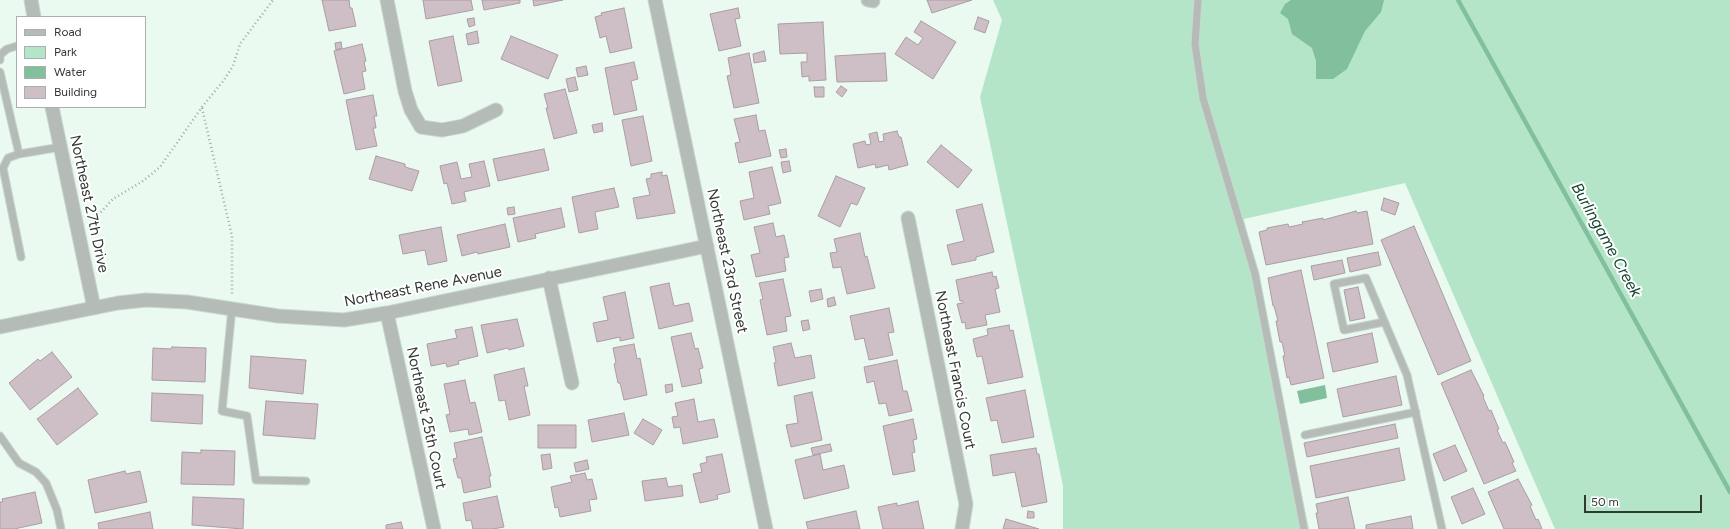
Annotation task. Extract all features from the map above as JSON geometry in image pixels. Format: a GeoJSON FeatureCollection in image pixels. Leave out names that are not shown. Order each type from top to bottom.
{"type":"FeatureCollection","features":[{"type":"Feature","properties":{"kind":"street"},"geometry":{"type":"LineString","coordinates":[[31,0],[34,16]]}},
{"type":"Feature","properties":{"kind":"street"},"geometry":{"type":"LineString","coordinates":[[387,0],[405,91],[411,110],[421,127],[442,130],[463,126],[496,110]]}},
{"type":"Feature","properties":{"kind":"street","name":"Northeast 23rd Street"},"geometry":{"type":"LineString","coordinates":[[655,0],[766,529]]}},
{"type":"Feature","properties":{"kind":"street","name":"Northeast 27th Drive"},"geometry":{"type":"LineString","coordinates":[[52,108],[94,308]]}},
{"type":"Feature","properties":{"kind":"street","name":"Northeast Francis Court"},"geometry":{"type":"LineString","coordinates":[[908,218],[966,504],[962,529]]}},
{"type":"Feature","properties":{"kind":"street","name":"Northeast Rene Avenue"},"geometry":{"type":"LineString","coordinates":[[0,328],[118,303],[146,300],[187,302],[278,316],[344,320],[387,313],[707,246]]}},
{"type":"Feature","properties":{"kind":"street"},"geometry":{"type":"LineString","coordinates":[[549,278],[572,383]]}},
{"type":"Feature","properties":{"kind":"street","name":"Northeast 25th Court"},"geometry":{"type":"LineString","coordinates":[[387,313],[434,529]]}},
{"type":"Feature","properties":{"kind":"lane"},"geometry":{"type":"LineString","coordinates":[[1198,0],[1196,44],[1203,98],[1255,274],[1304,529]]}},
{"type":"Feature","properties":{"kind":"lane"},"geometry":{"type":"LineString","coordinates":[[0,60],[0,55],[7,49],[16,46]]}},
{"type":"Feature","properties":{"kind":"lane"},"geometry":{"type":"LineString","coordinates":[[0,72],[19,154]]}},
{"type":"Feature","properties":{"kind":"lane"},"geometry":{"type":"LineString","coordinates":[[21,257],[3,168],[8,158],[19,154],[61,147]]}},
{"type":"Feature","properties":{"kind":"lane"},"geometry":{"type":"LineString","coordinates":[[1384,322],[1344,330],[1334,284],[1366,278],[1407,375],[1442,529]]}},
{"type":"Feature","properties":{"kind":"lane"},"geometry":{"type":"LineString","coordinates":[[232,308],[222,411],[247,416],[256,480],[306,481]]}},
{"type":"Feature","properties":{"kind":"lane"},"geometry":{"type":"LineString","coordinates":[[1304,435],[1416,412]]}},
{"type":"Feature","properties":{"kind":"lane"},"geometry":{"type":"LineString","coordinates":[[0,436],[19,463],[36,472],[46,483],[57,510],[61,529]]}},
{"type":"Feature","properties":{"kind":"path"},"geometry":{"type":"LineString","coordinates":[[79,236],[113,199],[143,181],[160,167],[224,80],[233,66],[240,44],[273,0]]}},
{"type":"Feature","properties":{"kind":"path"},"geometry":{"type":"LineString","coordinates":[[202,108],[232,236],[232,308]]}},
{"type":"Feature","properties":{"kind":"green space"},"geometry":{"type":"Polygon","coordinates":[[[993,0],[1730,0],[1730,529],[1555,529],[1405,183],[1244,219],[1309,529],[1063,529],[1063,486],[980,97],[1002,20],[993,0]]]}},
{"type":"Feature","properties":{"kind":"water"},"geometry":{"type":"Polygon","coordinates":[[[1291,0],[1384,0],[1381,12],[1365,31],[1347,69],[1333,79],[1316,79],[1316,61],[1312,48],[1292,34],[1288,19],[1280,13],[1285,4],[1291,0]]]}},
{"type":"Feature","properties":{"kind":"water"},"geometry":{"type":"Polygon","coordinates":[[[1325,385],[1327,398],[1300,404],[1297,391],[1325,385]]]}},
{"type":"Feature","properties":{"kind":"building"},"geometry":{"type":"Polygon","coordinates":[[[322,0],[349,0],[356,26],[329,31],[322,0]]]}},
{"type":"Feature","properties":{"kind":"building"},"geometry":{"type":"Polygon","coordinates":[[[423,0],[471,0],[473,10],[426,19],[423,0]]]}},
{"type":"Feature","properties":{"kind":"building"},"geometry":{"type":"Polygon","coordinates":[[[482,0],[520,0],[520,3],[484,10],[482,0]]]}},
{"type":"Feature","properties":{"kind":"building"},"geometry":{"type":"Polygon","coordinates":[[[533,0],[563,0],[534,6],[533,0]]]}},
{"type":"Feature","properties":{"kind":"building"},"geometry":{"type":"Polygon","coordinates":[[[927,0],[972,0],[932,13],[927,0]]]}},
{"type":"Feature","properties":{"kind":"building"},"geometry":{"type":"Polygon","coordinates":[[[624,8],[632,48],[610,53],[606,36],[600,38],[595,17],[602,15],[601,13],[624,8]]]}},
{"type":"Feature","properties":{"kind":"building"},"geometry":{"type":"Polygon","coordinates":[[[738,8],[740,18],[735,19],[741,46],[719,51],[710,14],[738,8]]]}},
{"type":"Feature","properties":{"kind":"building"},"geometry":{"type":"Polygon","coordinates":[[[978,17],[989,21],[985,33],[974,29],[978,17]]]}},
{"type":"Feature","properties":{"kind":"building"},"geometry":{"type":"Polygon","coordinates":[[[474,18],[475,25],[469,27],[467,19],[474,18]]]}},
{"type":"Feature","properties":{"kind":"building"},"geometry":{"type":"Polygon","coordinates":[[[921,21],[956,42],[933,79],[895,54],[906,37],[918,45],[923,38],[914,32],[921,21]]]}},
{"type":"Feature","properties":{"kind":"building"},"geometry":{"type":"Polygon","coordinates":[[[823,22],[826,80],[809,81],[809,76],[802,77],[801,62],[807,62],[807,53],[780,54],[778,24],[823,22]]]}},
{"type":"Feature","properties":{"kind":"building"},"geometry":{"type":"Polygon","coordinates":[[[477,31],[479,43],[468,45],[466,34],[477,31]]]}},
{"type":"Feature","properties":{"kind":"building"},"geometry":{"type":"Polygon","coordinates":[[[453,36],[462,81],[438,86],[429,41],[453,36]]]}},
{"type":"Feature","properties":{"kind":"building"},"geometry":{"type":"Polygon","coordinates":[[[511,36],[558,55],[548,79],[501,59],[511,36]]]}},
{"type":"Feature","properties":{"kind":"building"},"geometry":{"type":"Polygon","coordinates":[[[341,42],[342,48],[336,50],[335,43],[341,42]]]}},
{"type":"Feature","properties":{"kind":"building"},"geometry":{"type":"Polygon","coordinates":[[[362,44],[366,61],[364,62],[366,71],[362,72],[365,89],[344,94],[334,51],[362,44]]]}},
{"type":"Feature","properties":{"kind":"building"},"geometry":{"type":"Polygon","coordinates":[[[764,51],[766,61],[754,63],[753,54],[764,51]]]}},
{"type":"Feature","properties":{"kind":"building"},"geometry":{"type":"Polygon","coordinates":[[[749,53],[759,103],[734,108],[727,76],[731,75],[728,58],[749,53]]]}},
{"type":"Feature","properties":{"kind":"building"},"geometry":{"type":"Polygon","coordinates":[[[885,53],[887,81],[837,82],[835,56],[885,53]]]}},
{"type":"Feature","properties":{"kind":"building"},"geometry":{"type":"Polygon","coordinates":[[[634,62],[638,79],[631,81],[637,110],[614,115],[605,68],[634,62]]]}},
{"type":"Feature","properties":{"kind":"building"},"geometry":{"type":"Polygon","coordinates":[[[586,66],[588,75],[578,77],[576,68],[586,66]]]}},
{"type":"Feature","properties":{"kind":"building"},"geometry":{"type":"Polygon","coordinates":[[[575,77],[578,90],[569,92],[566,79],[575,77]]]}},
{"type":"Feature","properties":{"kind":"building"},"geometry":{"type":"Polygon","coordinates":[[[841,86],[847,90],[842,97],[836,92],[841,86]]]}},
{"type":"Feature","properties":{"kind":"building"},"geometry":{"type":"Polygon","coordinates":[[[814,87],[824,87],[824,97],[815,97],[814,87]]]}},
{"type":"Feature","properties":{"kind":"building"},"geometry":{"type":"Polygon","coordinates":[[[565,89],[577,133],[554,139],[544,94],[565,89]]]}},
{"type":"Feature","properties":{"kind":"building"},"geometry":{"type":"Polygon","coordinates":[[[373,95],[377,116],[374,116],[376,128],[373,128],[377,146],[356,150],[346,100],[373,95]]]}},
{"type":"Feature","properties":{"kind":"building"},"geometry":{"type":"Polygon","coordinates":[[[756,115],[759,131],[765,130],[771,156],[739,163],[735,143],[740,142],[734,119],[756,115]]]}},
{"type":"Feature","properties":{"kind":"building"},"geometry":{"type":"Polygon","coordinates":[[[643,116],[652,161],[631,166],[622,120],[643,116]]]}},
{"type":"Feature","properties":{"kind":"building"},"geometry":{"type":"Polygon","coordinates":[[[602,123],[603,131],[594,133],[592,125],[602,123]]]}},
{"type":"Feature","properties":{"kind":"building"},"geometry":{"type":"Polygon","coordinates":[[[897,131],[899,137],[901,137],[908,165],[889,170],[888,165],[876,168],[875,164],[858,168],[853,144],[865,141],[866,145],[871,144],[869,134],[877,132],[879,142],[884,141],[883,134],[897,131]]]}},
{"type":"Feature","properties":{"kind":"building"},"geometry":{"type":"Polygon","coordinates":[[[941,145],[972,170],[958,188],[927,162],[941,145]]]}},
{"type":"Feature","properties":{"kind":"building"},"geometry":{"type":"Polygon","coordinates":[[[544,149],[549,170],[498,181],[493,159],[544,149]]]}},
{"type":"Feature","properties":{"kind":"building"},"geometry":{"type":"Polygon","coordinates":[[[786,149],[787,157],[781,158],[779,150],[786,149]]]}},
{"type":"Feature","properties":{"kind":"building"},"geometry":{"type":"Polygon","coordinates":[[[376,156],[405,164],[405,167],[419,171],[412,191],[369,179],[376,156]]]}},
{"type":"Feature","properties":{"kind":"building"},"geometry":{"type":"Polygon","coordinates":[[[484,161],[490,186],[464,192],[466,201],[452,204],[447,183],[444,184],[440,166],[457,162],[461,179],[472,177],[469,164],[484,161]]]}},
{"type":"Feature","properties":{"kind":"building"},"geometry":{"type":"Polygon","coordinates":[[[789,161],[791,171],[783,173],[781,162],[789,161]]]}},
{"type":"Feature","properties":{"kind":"building"},"geometry":{"type":"Polygon","coordinates":[[[772,167],[781,203],[768,206],[770,214],[744,220],[740,201],[754,198],[749,172],[772,167]]]}},
{"type":"Feature","properties":{"kind":"building"},"geometry":{"type":"Polygon","coordinates":[[[662,172],[662,176],[667,175],[675,213],[637,219],[633,198],[650,195],[646,179],[651,178],[651,174],[662,172]]]}},
{"type":"Feature","properties":{"kind":"building"},"geometry":{"type":"Polygon","coordinates":[[[836,176],[865,188],[857,205],[851,203],[840,227],[818,216],[836,176]]]}},
{"type":"Feature","properties":{"kind":"building"},"geometry":{"type":"Polygon","coordinates":[[[614,188],[619,207],[595,212],[598,229],[579,233],[572,197],[614,188]]]}},
{"type":"Feature","properties":{"kind":"building"},"geometry":{"type":"Polygon","coordinates":[[[1384,198],[1399,203],[1395,215],[1381,210],[1384,198]]]}},
{"type":"Feature","properties":{"kind":"building"},"geometry":{"type":"Polygon","coordinates":[[[982,204],[994,252],[976,257],[976,260],[952,265],[947,245],[964,241],[956,210],[982,204]]]}},
{"type":"Feature","properties":{"kind":"building"},"geometry":{"type":"Polygon","coordinates":[[[514,207],[515,214],[508,215],[507,208],[514,207]]]}},
{"type":"Feature","properties":{"kind":"building"},"geometry":{"type":"Polygon","coordinates":[[[561,208],[565,227],[535,234],[536,238],[518,242],[513,218],[561,208]]]}},
{"type":"Feature","properties":{"kind":"building"},"geometry":{"type":"Polygon","coordinates":[[[1356,211],[1357,213],[1367,211],[1373,244],[1266,265],[1259,232],[1267,230],[1267,228],[1288,224],[1289,227],[1303,224],[1302,222],[1323,218],[1323,220],[1356,211]]]}},
{"type":"Feature","properties":{"kind":"building"},"geometry":{"type":"Polygon","coordinates":[[[773,223],[776,237],[784,235],[789,257],[784,258],[786,271],[756,277],[751,255],[760,253],[754,227],[773,223]]]}},
{"type":"Feature","properties":{"kind":"building"},"geometry":{"type":"Polygon","coordinates":[[[505,224],[510,247],[462,256],[457,235],[505,224]]]}},
{"type":"Feature","properties":{"kind":"building"},"geometry":{"type":"Polygon","coordinates":[[[1414,226],[1471,361],[1438,375],[1381,240],[1414,226]]]}},
{"type":"Feature","properties":{"kind":"building"},"geometry":{"type":"Polygon","coordinates":[[[441,227],[447,261],[428,265],[425,250],[403,254],[399,235],[441,227]]]}},
{"type":"Feature","properties":{"kind":"building"},"geometry":{"type":"Polygon","coordinates":[[[860,233],[865,257],[867,256],[875,288],[847,294],[841,267],[833,268],[830,253],[837,252],[834,239],[860,233]]]}},
{"type":"Feature","properties":{"kind":"building"},"geometry":{"type":"Polygon","coordinates":[[[1378,252],[1381,265],[1350,272],[1347,258],[1378,252]]]}},
{"type":"Feature","properties":{"kind":"building"},"geometry":{"type":"Polygon","coordinates":[[[1342,260],[1345,273],[1314,280],[1311,266],[1342,260]]]}},
{"type":"Feature","properties":{"kind":"building"},"geometry":{"type":"Polygon","coordinates":[[[1301,270],[1324,378],[1291,385],[1289,377],[1287,378],[1283,356],[1285,356],[1282,342],[1280,342],[1276,321],[1278,321],[1273,306],[1268,278],[1301,270]]]}},
{"type":"Feature","properties":{"kind":"building"},"geometry":{"type":"Polygon","coordinates":[[[992,272],[993,277],[996,276],[999,288],[995,289],[1000,312],[985,315],[987,325],[966,329],[965,322],[962,323],[957,304],[963,303],[963,301],[960,301],[956,280],[992,272]]]}},
{"type":"Feature","properties":{"kind":"building"},"geometry":{"type":"Polygon","coordinates":[[[783,279],[791,316],[785,317],[787,331],[767,335],[760,300],[763,299],[759,283],[783,279]]]}},
{"type":"Feature","properties":{"kind":"building"},"geometry":{"type":"Polygon","coordinates":[[[669,283],[674,306],[689,303],[693,321],[659,329],[650,287],[669,283]]]}},
{"type":"Feature","properties":{"kind":"building"},"geometry":{"type":"Polygon","coordinates":[[[1358,287],[1365,318],[1350,321],[1344,290],[1358,287]]]}},
{"type":"Feature","properties":{"kind":"building"},"geometry":{"type":"Polygon","coordinates":[[[821,289],[823,299],[811,302],[809,291],[821,289]]]}},
{"type":"Feature","properties":{"kind":"building"},"geometry":{"type":"Polygon","coordinates":[[[625,292],[634,338],[620,341],[620,337],[597,342],[593,323],[608,320],[603,297],[625,292]]]}},
{"type":"Feature","properties":{"kind":"building"},"geometry":{"type":"Polygon","coordinates":[[[834,297],[836,305],[828,307],[827,299],[834,297]]]}},
{"type":"Feature","properties":{"kind":"building"},"geometry":{"type":"Polygon","coordinates":[[[889,308],[894,332],[888,333],[893,355],[869,360],[864,338],[855,340],[850,316],[889,308]]]}},
{"type":"Feature","properties":{"kind":"building"},"geometry":{"type":"Polygon","coordinates":[[[517,319],[524,346],[487,353],[481,325],[517,319]]]}},
{"type":"Feature","properties":{"kind":"building"},"geometry":{"type":"Polygon","coordinates":[[[808,320],[810,329],[803,331],[801,321],[808,320]]]}},
{"type":"Feature","properties":{"kind":"building"},"geometry":{"type":"Polygon","coordinates":[[[1009,325],[1010,331],[1013,330],[1023,377],[988,384],[982,356],[977,357],[973,339],[988,335],[987,329],[1009,325]]]}},
{"type":"Feature","properties":{"kind":"building"},"geometry":{"type":"Polygon","coordinates":[[[472,327],[478,356],[458,361],[459,364],[447,367],[446,363],[431,366],[427,344],[457,338],[455,330],[472,327]]]}},
{"type":"Feature","properties":{"kind":"building"},"geometry":{"type":"Polygon","coordinates":[[[691,333],[695,349],[698,348],[703,368],[699,369],[702,383],[682,387],[671,337],[691,333]]]}},
{"type":"Feature","properties":{"kind":"building"},"geometry":{"type":"Polygon","coordinates":[[[1372,333],[1378,362],[1333,372],[1327,343],[1372,333]]]}},
{"type":"Feature","properties":{"kind":"building"},"geometry":{"type":"Polygon","coordinates":[[[791,343],[795,358],[811,355],[815,378],[778,386],[773,347],[791,343]]]}},
{"type":"Feature","properties":{"kind":"building"},"geometry":{"type":"Polygon","coordinates":[[[634,344],[637,359],[640,358],[647,395],[624,400],[620,383],[618,383],[614,364],[616,363],[613,348],[634,344]]]}},
{"type":"Feature","properties":{"kind":"building"},"geometry":{"type":"Polygon","coordinates":[[[172,347],[206,348],[205,382],[152,380],[153,348],[171,349],[172,347]]]}},
{"type":"Feature","properties":{"kind":"building"},"geometry":{"type":"Polygon","coordinates":[[[52,352],[72,377],[30,410],[9,383],[38,359],[40,361],[52,352]]]}},
{"type":"Feature","properties":{"kind":"building"},"geometry":{"type":"Polygon","coordinates":[[[251,356],[306,360],[303,394],[249,388],[251,356]]]}},
{"type":"Feature","properties":{"kind":"building"},"geometry":{"type":"Polygon","coordinates":[[[897,360],[903,391],[907,391],[912,411],[889,416],[886,403],[879,404],[874,381],[867,383],[864,367],[897,360]]]}},
{"type":"Feature","properties":{"kind":"building"},"geometry":{"type":"Polygon","coordinates":[[[524,368],[528,386],[524,386],[530,415],[509,420],[505,400],[499,401],[494,375],[524,368]]]}},
{"type":"Feature","properties":{"kind":"building"},"geometry":{"type":"Polygon","coordinates":[[[1471,370],[1484,396],[1483,397],[1489,411],[1491,410],[1499,429],[1497,430],[1503,443],[1505,442],[1514,462],[1512,463],[1516,471],[1484,484],[1441,383],[1471,370]]]}},
{"type":"Feature","properties":{"kind":"building"},"geometry":{"type":"Polygon","coordinates":[[[1396,376],[1402,405],[1343,417],[1337,389],[1396,376]]]}},
{"type":"Feature","properties":{"kind":"building"},"geometry":{"type":"Polygon","coordinates":[[[465,380],[470,403],[475,402],[482,432],[469,435],[468,429],[450,432],[446,415],[450,414],[444,384],[465,380]]]}},
{"type":"Feature","properties":{"kind":"building"},"geometry":{"type":"Polygon","coordinates":[[[672,384],[673,391],[666,393],[665,385],[672,384]]]}},
{"type":"Feature","properties":{"kind":"building"},"geometry":{"type":"Polygon","coordinates":[[[78,388],[98,414],[57,445],[37,419],[78,388]]]}},
{"type":"Feature","properties":{"kind":"building"},"geometry":{"type":"Polygon","coordinates":[[[1025,390],[1034,437],[1002,443],[997,420],[991,421],[986,398],[1025,390]]]}},
{"type":"Feature","properties":{"kind":"building"},"geometry":{"type":"Polygon","coordinates":[[[812,392],[822,440],[791,447],[786,425],[798,423],[794,396],[812,392]]]}},
{"type":"Feature","properties":{"kind":"building"},"geometry":{"type":"Polygon","coordinates":[[[152,393],[203,395],[202,424],[151,421],[152,393]]]}},
{"type":"Feature","properties":{"kind":"building"},"geometry":{"type":"Polygon","coordinates":[[[694,399],[698,422],[714,419],[718,437],[683,444],[680,427],[674,428],[672,417],[678,416],[675,403],[694,399]]]}},
{"type":"Feature","properties":{"kind":"building"},"geometry":{"type":"Polygon","coordinates":[[[266,401],[318,404],[315,439],[263,435],[266,401]]]}},
{"type":"Feature","properties":{"kind":"building"},"geometry":{"type":"Polygon","coordinates":[[[624,413],[629,435],[592,442],[588,420],[624,413]]]}},
{"type":"Feature","properties":{"kind":"building"},"geometry":{"type":"Polygon","coordinates":[[[643,419],[662,430],[653,445],[634,433],[643,419]]]}},
{"type":"Feature","properties":{"kind":"building"},"geometry":{"type":"Polygon","coordinates":[[[913,419],[917,439],[913,440],[915,452],[912,453],[915,471],[893,475],[883,426],[913,419]]]}},
{"type":"Feature","properties":{"kind":"building"},"geometry":{"type":"Polygon","coordinates":[[[1395,424],[1398,438],[1307,457],[1304,443],[1395,424]]]}},
{"type":"Feature","properties":{"kind":"building"},"geometry":{"type":"Polygon","coordinates":[[[538,425],[576,425],[576,448],[538,448],[538,425]]]}},
{"type":"Feature","properties":{"kind":"building"},"geometry":{"type":"Polygon","coordinates":[[[482,437],[491,476],[489,476],[491,487],[464,493],[461,478],[458,478],[453,459],[457,458],[454,443],[482,437]]]}},
{"type":"Feature","properties":{"kind":"building"},"geometry":{"type":"Polygon","coordinates":[[[830,444],[832,451],[813,455],[811,448],[830,444]]]}},
{"type":"Feature","properties":{"kind":"building"},"geometry":{"type":"Polygon","coordinates":[[[1455,445],[1467,471],[1444,481],[1433,454],[1455,445]]]}},
{"type":"Feature","properties":{"kind":"building"},"geometry":{"type":"Polygon","coordinates":[[[1036,448],[1037,454],[1039,454],[1047,502],[1022,507],[1015,472],[993,476],[990,455],[1036,448]]]}},
{"type":"Feature","properties":{"kind":"building"},"geometry":{"type":"Polygon","coordinates":[[[1399,448],[1405,480],[1316,498],[1310,466],[1399,448]]]}},
{"type":"Feature","properties":{"kind":"building"},"geometry":{"type":"Polygon","coordinates":[[[201,450],[235,451],[234,485],[181,484],[182,452],[201,453],[201,450]]]}},
{"type":"Feature","properties":{"kind":"building"},"geometry":{"type":"Polygon","coordinates":[[[550,454],[552,468],[543,470],[541,455],[550,454]]]}},
{"type":"Feature","properties":{"kind":"building"},"geometry":{"type":"Polygon","coordinates":[[[722,454],[730,492],[717,495],[718,499],[700,503],[693,474],[702,472],[700,464],[707,462],[706,457],[722,454]]]}},
{"type":"Feature","properties":{"kind":"building"},"geometry":{"type":"Polygon","coordinates":[[[820,454],[823,470],[844,465],[849,488],[804,499],[795,460],[820,454]]]}},
{"type":"Feature","properties":{"kind":"building"},"geometry":{"type":"Polygon","coordinates":[[[587,460],[589,469],[576,472],[574,463],[587,460]]]}},
{"type":"Feature","properties":{"kind":"building"},"geometry":{"type":"Polygon","coordinates":[[[125,471],[126,474],[140,471],[147,502],[95,513],[88,480],[125,471]]]}},
{"type":"Feature","properties":{"kind":"building"},"geometry":{"type":"Polygon","coordinates":[[[585,473],[587,480],[592,479],[597,499],[589,500],[591,511],[560,517],[558,507],[555,508],[551,487],[572,482],[570,476],[585,473]]]}},
{"type":"Feature","properties":{"kind":"building"},"geometry":{"type":"Polygon","coordinates":[[[666,478],[668,487],[682,485],[683,496],[645,501],[642,481],[666,478]]]}},
{"type":"Feature","properties":{"kind":"building"},"geometry":{"type":"Polygon","coordinates":[[[1518,479],[1532,505],[1530,506],[1536,520],[1538,519],[1542,529],[1504,529],[1488,492],[1518,479]]]}},
{"type":"Feature","properties":{"kind":"building"},"geometry":{"type":"Polygon","coordinates":[[[1473,488],[1485,514],[1462,524],[1451,497],[1473,488]]]}},
{"type":"Feature","properties":{"kind":"building"},"geometry":{"type":"Polygon","coordinates":[[[35,492],[42,523],[14,529],[0,529],[0,502],[3,502],[2,499],[35,492]]]}},
{"type":"Feature","properties":{"kind":"building"},"geometry":{"type":"Polygon","coordinates":[[[497,496],[504,527],[493,529],[473,529],[471,520],[466,521],[463,503],[497,496]]]}},
{"type":"Feature","properties":{"kind":"building"},"geometry":{"type":"Polygon","coordinates":[[[193,497],[244,499],[243,529],[192,525],[193,497]]]}},
{"type":"Feature","properties":{"kind":"building"},"geometry":{"type":"Polygon","coordinates":[[[1348,497],[1355,529],[1319,529],[1316,504],[1348,497]]]}},
{"type":"Feature","properties":{"kind":"building"},"geometry":{"type":"Polygon","coordinates":[[[918,501],[924,529],[883,529],[878,507],[897,503],[897,506],[918,501]]]}},
{"type":"Feature","properties":{"kind":"building"},"geometry":{"type":"Polygon","coordinates":[[[856,511],[860,529],[808,529],[806,522],[856,511]]]}},
{"type":"Feature","properties":{"kind":"building"},"geometry":{"type":"Polygon","coordinates":[[[1028,511],[1034,512],[1034,518],[1027,518],[1028,511]]]}},
{"type":"Feature","properties":{"kind":"building"},"geometry":{"type":"Polygon","coordinates":[[[150,512],[153,529],[99,529],[98,523],[150,512]]]}},
{"type":"Feature","properties":{"kind":"building"},"geometry":{"type":"Polygon","coordinates":[[[1411,516],[1413,529],[1366,529],[1366,525],[1411,516]]]}},
{"type":"Feature","properties":{"kind":"building"},"geometry":{"type":"Polygon","coordinates":[[[1006,519],[1039,529],[1003,529],[1006,519]]]}},
{"type":"Feature","properties":{"kind":"building"},"geometry":{"type":"Polygon","coordinates":[[[401,522],[403,529],[386,529],[386,525],[401,522]]]}},
{"type":"Feature","properties":{"kind":"waterway","name":"Burlingame Creek"},"geometry":{"type":"LineString","coordinates":[[1458,0],[1730,492]]}}]}
